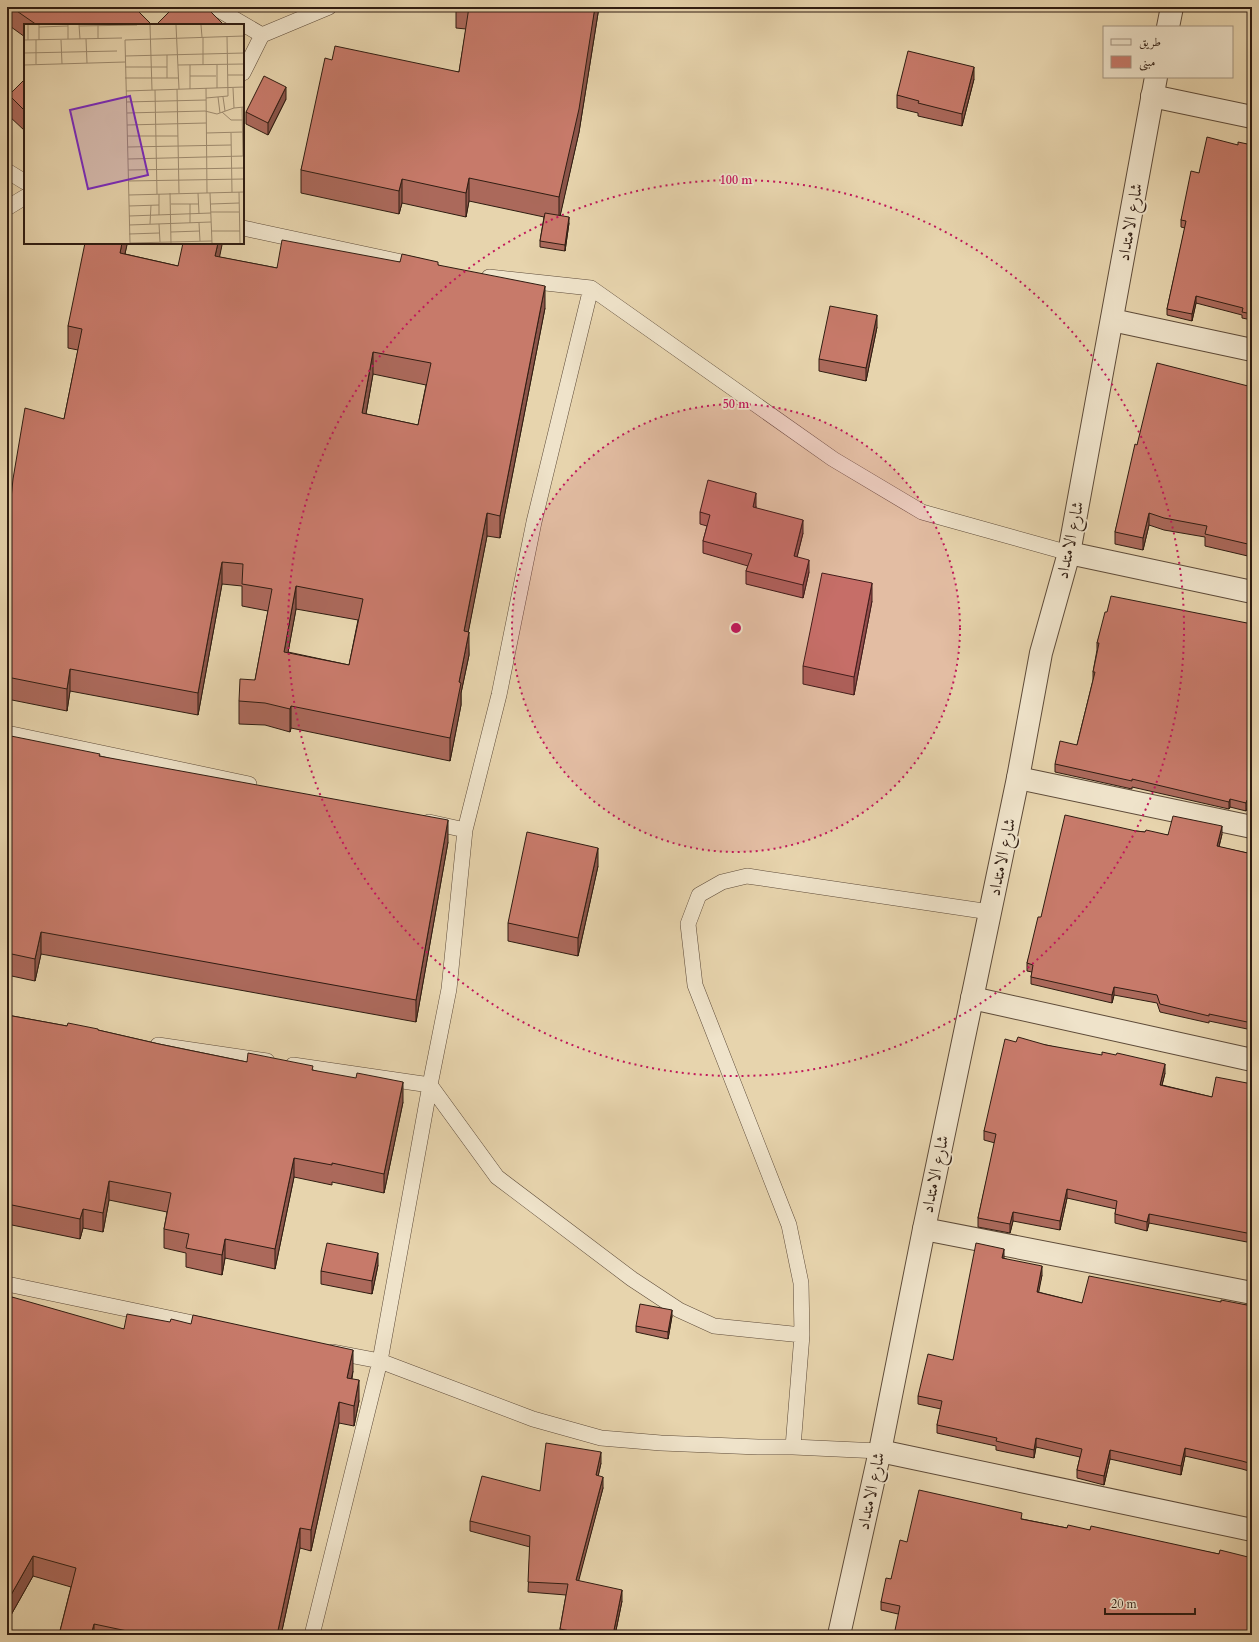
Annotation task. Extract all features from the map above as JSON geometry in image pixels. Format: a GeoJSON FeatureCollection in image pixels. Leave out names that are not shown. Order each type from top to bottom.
{"type":"FeatureCollection","features":[{"type":"Feature","properties":{"kind":"street"},"geometry":{"type":"LineString","coordinates":[[1168,26],[1172,7]]}},
{"type":"Feature","properties":{"kind":"street"},"geometry":{"type":"LineString","coordinates":[[1154,86],[1252,117]]}},
{"type":"Feature","properties":{"kind":"street","name":"شارع الامتداد"},"geometry":{"type":"LineString","coordinates":[[839,1635],[880,1451],[924,1229],[1018,778],[1041,653],[1069,553],[1154,86]]}},
{"type":"Feature","properties":{"kind":"street"},"geometry":{"type":"LineString","coordinates":[[1112,320],[1252,350]]}},
{"type":"Feature","properties":{"kind":"street"},"geometry":{"type":"LineString","coordinates":[[1069,553],[1252,592]]}},
{"type":"Feature","properties":{"kind":"street"},"geometry":{"type":"LineString","coordinates":[[1018,778],[1252,827]]}},
{"type":"Feature","properties":{"kind":"street"},"geometry":{"type":"LineString","coordinates":[[972,998],[1252,1060]]}},
{"type":"Feature","properties":{"kind":"street"},"geometry":{"type":"LineString","coordinates":[[924,1229],[1252,1293]]}},
{"type":"Feature","properties":{"kind":"street"},"geometry":{"type":"LineString","coordinates":[[880,1451],[1252,1530]]}},
{"type":"Feature","properties":{"kind":"lane"},"geometry":{"type":"LineString","coordinates":[[214,7],[243,24]]}},
{"type":"Feature","properties":{"kind":"lane"},"geometry":{"type":"LineString","coordinates":[[244,71],[262,35],[329,7]]}},
{"type":"Feature","properties":{"kind":"lane"},"geometry":{"type":"LineString","coordinates":[[244,24],[262,35]]}},
{"type":"Feature","properties":{"kind":"lane"},"geometry":{"type":"LineString","coordinates":[[7,171],[24,181]]}},
{"type":"Feature","properties":{"kind":"lane"},"geometry":{"type":"LineString","coordinates":[[7,208],[24,198]]}},
{"type":"Feature","properties":{"kind":"lane"},"geometry":{"type":"LineString","coordinates":[[244,228],[433,269]]}},
{"type":"Feature","properties":{"kind":"lane"},"geometry":{"type":"LineString","coordinates":[[472,275],[591,288],[833,459],[922,512],[1069,553]]}},
{"type":"Feature","properties":{"kind":"lane"},"geometry":{"type":"LineString","coordinates":[[312,1635],[380,1361],[449,989],[466,830],[499,695],[534,522],[591,288]]}},
{"type":"Feature","properties":{"kind":"lane"},"geometry":{"type":"LineString","coordinates":[[7,733],[263,787]]}},
{"type":"Feature","properties":{"kind":"lane"},"geometry":{"type":"LineString","coordinates":[[419,820],[466,830]]}},
{"type":"Feature","properties":{"kind":"lane"},"geometry":{"type":"LineString","coordinates":[[793,1446],[802,1335],[801,1283],[789,1225],[695,985],[688,924],[699,895],[722,882],[747,876],[990,912]]}},
{"type":"Feature","properties":{"kind":"lane"},"geometry":{"type":"LineString","coordinates":[[140,1042],[430,1085],[497,1177],[632,1279],[679,1310],[714,1326],[802,1335]]}},
{"type":"Feature","properties":{"kind":"lane"},"geometry":{"type":"LineString","coordinates":[[7,1284],[224,1329]]}},
{"type":"Feature","properties":{"kind":"lane"},"geometry":{"type":"LineString","coordinates":[[318,1348],[380,1361],[533,1419],[601,1438],[661,1443],[758,1447],[793,1446],[880,1451]]}},
{"type":"Feature","properties":{"kind":"building"},"geometry":{"type":"Polygon","coordinates":[[[11,7],[134,7],[151,24],[36,24],[11,7]]]}},
{"type":"Feature","properties":{"kind":"building"},"geometry":{"type":"Polygon","coordinates":[[[174,7],[206,7],[223,24],[157,24],[174,7]]]}},
{"type":"Feature","properties":{"kind":"building"},"geometry":{"type":"Polygon","coordinates":[[[469,7],[595,7],[579,109],[559,197],[469,178],[466,193],[402,179],[399,191],[301,170],[325,58],[332,60],[335,46],[459,72],[469,7]]]}},
{"type":"Feature","properties":{"kind":"building"},"geometry":{"type":"Polygon","coordinates":[[[908,51],[974,67],[962,114],[918,103],[919,101],[897,95],[908,51]]]}},
{"type":"Feature","properties":{"kind":"building"},"geometry":{"type":"Polygon","coordinates":[[[264,76],[286,87],[268,123],[246,112],[264,76]]]}},
{"type":"Feature","properties":{"kind":"building"},"geometry":{"type":"Polygon","coordinates":[[[24,80],[24,110],[9,95],[24,80]]]}},
{"type":"Feature","properties":{"kind":"building"},"geometry":{"type":"Polygon","coordinates":[[[1207,137],[1238,145],[1238,142],[1252,145],[1252,314],[1242,312],[1243,308],[1196,296],[1192,314],[1167,309],[1186,221],[1181,220],[1191,171],[1199,173],[1207,137]]]}},
{"type":"Feature","properties":{"kind":"building"},"geometry":{"type":"Polygon","coordinates":[[[545,213],[569,217],[565,245],[540,241],[545,213]]]}},
{"type":"Feature","properties":{"kind":"building"},"geometry":{"type":"Polygon","coordinates":[[[282,240],[400,262],[402,254],[438,262],[438,265],[545,286],[500,516],[487,513],[464,631],[469,632],[450,738],[291,706],[290,709],[265,703],[239,701],[240,679],[255,680],[272,589],[242,584],[243,564],[222,562],[198,693],[70,669],[67,689],[7,677],[7,539],[13,479],[25,408],[64,419],[82,329],[68,326],[85,244],[122,244],[120,253],[178,266],[183,244],[218,244],[215,256],[277,268],[282,240]],[[373,352],[362,413],[418,425],[431,363],[373,352]],[[296,586],[284,652],[349,665],[363,599],[296,586]]]}},
{"type":"Feature","properties":{"kind":"building"},"geometry":{"type":"Polygon","coordinates":[[[830,306],[877,315],[866,368],[819,359],[830,306]]]}},
{"type":"Feature","properties":{"kind":"building"},"geometry":{"type":"Polygon","coordinates":[[[1157,363],[1252,387],[1252,545],[1205,534],[1207,526],[1164,518],[1149,513],[1143,538],[1115,532],[1135,444],[1137,445],[1157,363]]]}},
{"type":"Feature","properties":{"kind":"building"},"geometry":{"type":"Polygon","coordinates":[[[708,480],[756,493],[753,507],[803,520],[794,556],[809,560],[803,585],[746,571],[752,554],[703,541],[710,515],[700,512],[708,480]]]}},
{"type":"Feature","properties":{"kind":"building"},"geometry":{"type":"Polygon","coordinates":[[[822,573],[872,583],[854,677],[803,666],[822,573]]]}},
{"type":"Feature","properties":{"kind":"building"},"geometry":{"type":"Polygon","coordinates":[[[1111,596],[1252,624],[1252,801],[1247,800],[1246,803],[1230,799],[1229,802],[1132,779],[1132,781],[1055,764],[1060,741],[1077,745],[1095,672],[1093,672],[1099,643],[1097,643],[1111,596]]]}},
{"type":"Feature","properties":{"kind":"building"},"geometry":{"type":"Polygon","coordinates":[[[11,736],[100,754],[99,756],[448,820],[416,1000],[41,932],[35,959],[7,953],[7,759],[11,736]]]}},
{"type":"Feature","properties":{"kind":"building"},"geometry":{"type":"Polygon","coordinates":[[[1065,815],[1136,831],[1145,832],[1146,830],[1168,835],[1173,816],[1222,826],[1217,846],[1252,854],[1252,1023],[1209,1014],[1209,1016],[1160,1004],[1157,995],[1114,987],[1112,995],[1031,977],[1033,965],[1027,963],[1038,917],[1041,917],[1065,815]]]}},
{"type":"Feature","properties":{"kind":"building"},"geometry":{"type":"Polygon","coordinates":[[[527,832],[598,848],[578,938],[508,923],[527,832]]]}},
{"type":"Feature","properties":{"kind":"building"},"geometry":{"type":"Polygon","coordinates":[[[7,1015],[67,1026],[68,1023],[247,1062],[248,1053],[313,1066],[312,1070],[356,1078],[357,1073],[403,1082],[384,1174],[332,1163],[332,1165],[294,1158],[275,1249],[225,1239],[222,1255],[186,1248],[189,1234],[164,1229],[171,1193],[109,1181],[103,1213],[83,1209],[80,1219],[7,1204],[7,1015]]]}},
{"type":"Feature","properties":{"kind":"building"},"geometry":{"type":"Polygon","coordinates":[[[1018,1037],[1046,1045],[1102,1055],[1102,1052],[1116,1055],[1117,1053],[1165,1064],[1160,1085],[1212,1097],[1216,1077],[1252,1084],[1252,1234],[1149,1214],[1147,1222],[1115,1214],[1117,1201],[1067,1189],[1060,1221],[1013,1212],[1010,1224],[978,1218],[996,1134],[984,1131],[1005,1039],[1016,1042],[1018,1037]]]}},
{"type":"Feature","properties":{"kind":"building"},"geometry":{"type":"Polygon","coordinates":[[[327,1243],[378,1253],[372,1281],[321,1271],[327,1243]]]}},
{"type":"Feature","properties":{"kind":"building"},"geometry":{"type":"Polygon","coordinates":[[[976,1243],[1004,1249],[1002,1258],[1042,1266],[1037,1292],[1082,1303],[1089,1276],[1221,1302],[1221,1300],[1252,1306],[1252,1464],[1185,1448],[1181,1466],[1110,1450],[1104,1476],[1077,1470],[1082,1449],[1036,1438],[1034,1450],[996,1441],[997,1438],[937,1425],[942,1401],[918,1396],[928,1354],[953,1360],[976,1243]]]}},
{"type":"Feature","properties":{"kind":"building"},"geometry":{"type":"Polygon","coordinates":[[[12,1297],[124,1329],[127,1314],[170,1322],[171,1319],[191,1324],[193,1315],[353,1350],[347,1378],[359,1380],[354,1406],[339,1402],[311,1530],[300,1528],[277,1635],[146,1635],[94,1624],[91,1635],[59,1635],[76,1568],[33,1556],[7,1602],[7,1314],[12,1297]]]}},
{"type":"Feature","properties":{"kind":"building"},"geometry":{"type":"Polygon","coordinates":[[[640,1304],[672,1310],[668,1332],[636,1326],[640,1304]]]}},
{"type":"Feature","properties":{"kind":"building"},"geometry":{"type":"Polygon","coordinates":[[[546,1443],[601,1452],[596,1475],[603,1477],[576,1580],[622,1590],[613,1635],[590,1635],[560,1629],[568,1584],[528,1582],[530,1536],[470,1521],[482,1476],[540,1491],[546,1443]]]}},
{"type":"Feature","properties":{"kind":"building"},"geometry":{"type":"Polygon","coordinates":[[[919,1490],[1022,1513],[1021,1519],[1067,1528],[1068,1525],[1090,1530],[1091,1526],[1219,1554],[1220,1550],[1252,1558],[1252,1635],[894,1635],[900,1606],[881,1602],[886,1578],[891,1579],[900,1540],[907,1542],[919,1490]]]}}]}
